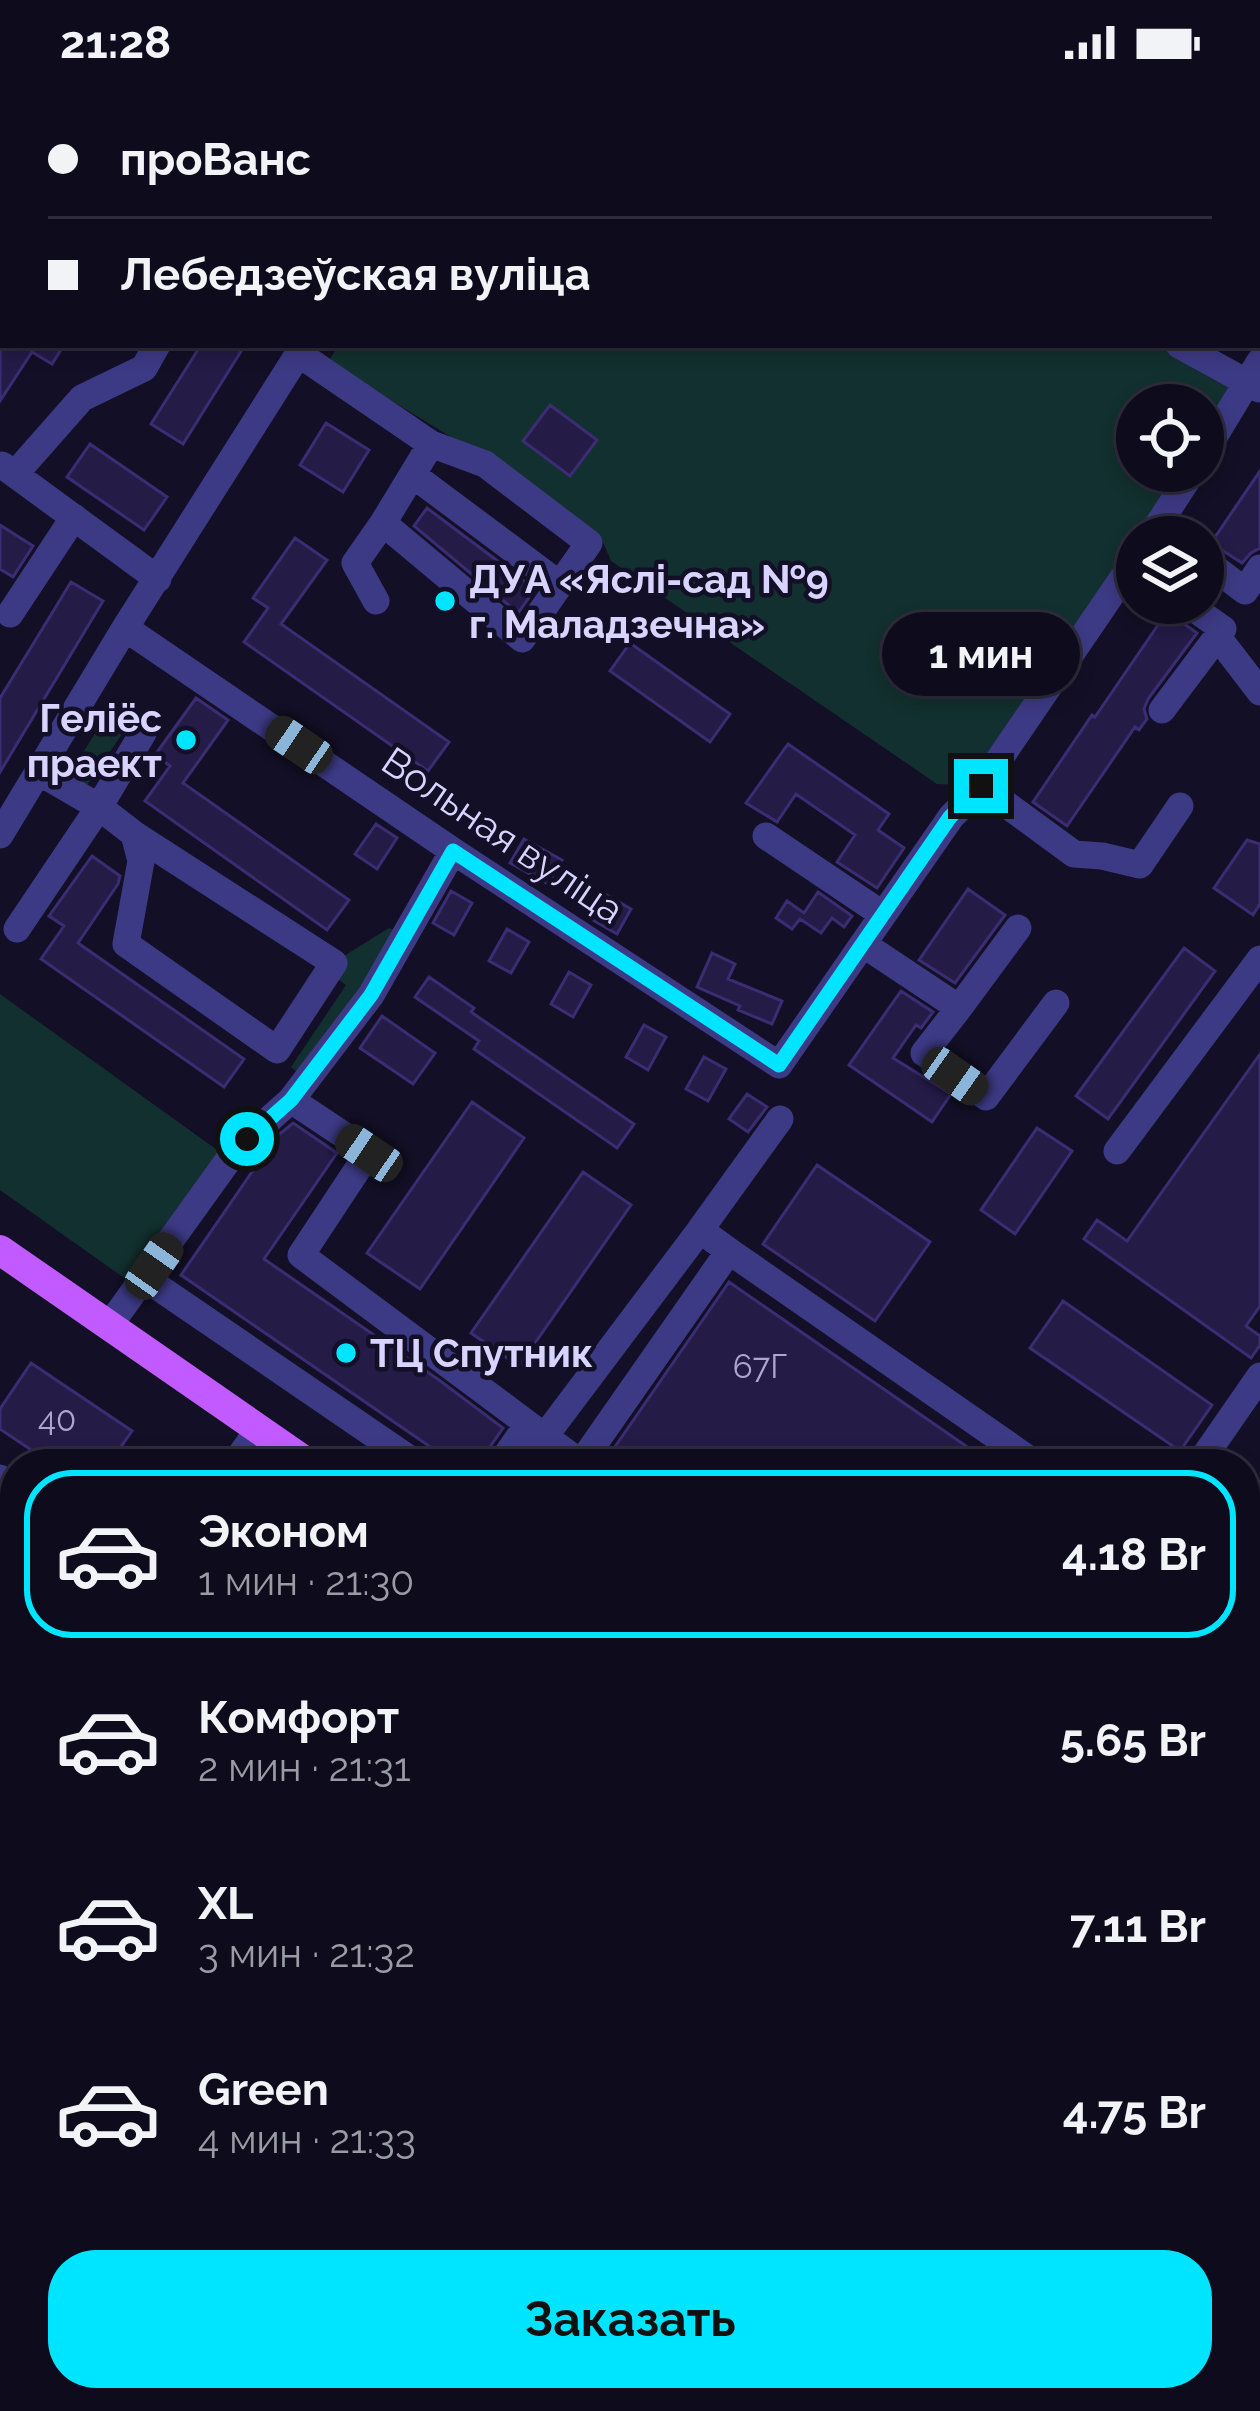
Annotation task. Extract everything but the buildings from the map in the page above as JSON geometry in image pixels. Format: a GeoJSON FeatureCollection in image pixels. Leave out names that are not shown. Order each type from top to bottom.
{"type":"FeatureCollection","features":[{"type":"Feature","properties":{"kind":"main road"},"geometry":{"type":"LineString","coordinates":[[0,1250],[287,1449]]}},
{"type":"Feature","properties":{"kind":"street"},"geometry":{"type":"LineString","coordinates":[[155,348],[143,368],[82,398],[8,469],[158,578]]}},
{"type":"Feature","properties":{"kind":"street"},"geometry":{"type":"LineString","coordinates":[[1186,348],[1256,378],[1224,424]]}},
{"type":"Feature","properties":{"kind":"street"},"geometry":{"type":"LineString","coordinates":[[0,835],[301,350],[430,443],[485,464],[589,544],[523,639],[382,523]]}},
{"type":"Feature","properties":{"kind":"street"},"geometry":{"type":"LineString","coordinates":[[376,601],[355,563],[430,443]]}},
{"type":"Feature","properties":{"kind":"street"},"geometry":{"type":"LineString","coordinates":[[413,476],[559,584]]}},
{"type":"Feature","properties":{"kind":"street"},"geometry":{"type":"LineString","coordinates":[[3,620],[74,518]]}},
{"type":"Feature","properties":{"kind":"street"},"geometry":{"type":"LineString","coordinates":[[1224,576],[1245,591],[1260,568]]}},
{"type":"Feature","properties":{"kind":"street"},"geometry":{"type":"LineString","coordinates":[[959,1008],[863,944],[1116,592]]}},
{"type":"Feature","properties":{"kind":"street"},"geometry":{"type":"LineString","coordinates":[[1162,710],[1223,629],[1216,624]]}},
{"type":"Feature","properties":{"kind":"street","name":"Вольная вуліца"},"geometry":{"type":"LineString","coordinates":[[125,628],[779,1065],[863,944]]}},
{"type":"Feature","properties":{"kind":"street"},"geometry":{"type":"LineString","coordinates":[[1217,636],[1260,692]]}},
{"type":"Feature","properties":{"kind":"street"},"geometry":{"type":"LineString","coordinates":[[17,929],[143,733]]}},
{"type":"Feature","properties":{"kind":"street"},"geometry":{"type":"LineString","coordinates":[[39,772],[334,963],[277,1050],[126,944],[141,861],[134,834]]}},
{"type":"Feature","properties":{"kind":"street"},"geometry":{"type":"LineString","coordinates":[[981,786],[1074,854],[1140,865],[1180,806]]}},
{"type":"Feature","properties":{"kind":"street"},"geometry":{"type":"LineString","coordinates":[[766,836],[882,914]]}},
{"type":"Feature","properties":{"kind":"street"},"geometry":{"type":"LineString","coordinates":[[109,1326],[237,1148],[291,1100],[371,995],[453,851]]}},
{"type":"Feature","properties":{"kind":"street"},"geometry":{"type":"LineString","coordinates":[[1018,928],[924,1053],[986,1097],[1056,1003]]}},
{"type":"Feature","properties":{"kind":"street"},"geometry":{"type":"LineString","coordinates":[[1117,1150],[1260,959]]}},
{"type":"Feature","properties":{"kind":"street"},"geometry":{"type":"LineString","coordinates":[[291,1100],[369,1153],[301,1256],[563,1449]]}},
{"type":"Feature","properties":{"kind":"street"},"geometry":{"type":"LineString","coordinates":[[516,1449],[537,1430],[700,1230],[780,1119]]}},
{"type":"Feature","properties":{"kind":"street"},"geometry":{"type":"LineString","coordinates":[[700,1230],[1014,1449]]}},
{"type":"Feature","properties":{"kind":"street"},"geometry":{"type":"LineString","coordinates":[[592,1449],[729,1251]]}},
{"type":"Feature","properties":{"kind":"street"},"geometry":{"type":"LineString","coordinates":[[145,1278],[395,1449]]}},
{"type":"Feature","properties":{"kind":"street"},"geometry":{"type":"LineString","coordinates":[[1209,1449],[1260,1376]]}},
{"type":"Feature","properties":{"kind":"street"},"geometry":{"type":"LineString","coordinates":[[245,1449],[260,1430]]}},
{"type":"Feature","properties":{"kind":"street"},"geometry":{"type":"LineString","coordinates":[[530,1449],[537,1430]]}},
{"type":"Feature","properties":{"kind":"green space"},"geometry":{"type":"Polygon","coordinates":[[[337,348],[1185,348],[1248,382],[1224,421],[1224,384],[1116,384],[1116,492],[1175,492],[1155,516],[1116,516],[1116,588],[981,786],[937,784],[611,561],[602,540],[487,459],[328,362],[337,348]]]}},
{"type":"Feature","properties":{"kind":"green space"},"geometry":{"type":"Polygon","coordinates":[[[107,714],[127,727],[83,791],[66,780],[107,714]]]}},
{"type":"Feature","properties":{"kind":"green space"},"geometry":{"type":"Polygon","coordinates":[[[389,928],[397,931],[369,988],[299,1074],[291,1067],[346,985],[323,969],[389,928]]]}},
{"type":"Feature","properties":{"kind":"green space"},"geometry":{"type":"Polygon","coordinates":[[[0,994],[220,1152],[127,1280],[0,1190],[0,994]]]}},
{"type":"Feature","properties":{"kind":"place","name":"ДУА «Яслі-сад №9 г. Маладзечна»"},"geometry":{"type":"Point","coordinates":[445,601]}},
{"type":"Feature","properties":{"kind":"place","name":"Геліёс праект"},"geometry":{"type":"Point","coordinates":[186,740]}},
{"type":"Feature","properties":{"kind":"place","name":"ТЦ Спутник"},"geometry":{"type":"Point","coordinates":[346,1353]}},
{"type":"Feature","properties":{"kind":"route"},"geometry":{"type":"LineString","coordinates":[[247,1139],[291,1100],[371,995],[453,851],[779,1065],[950,817],[981,786]]}}]}
